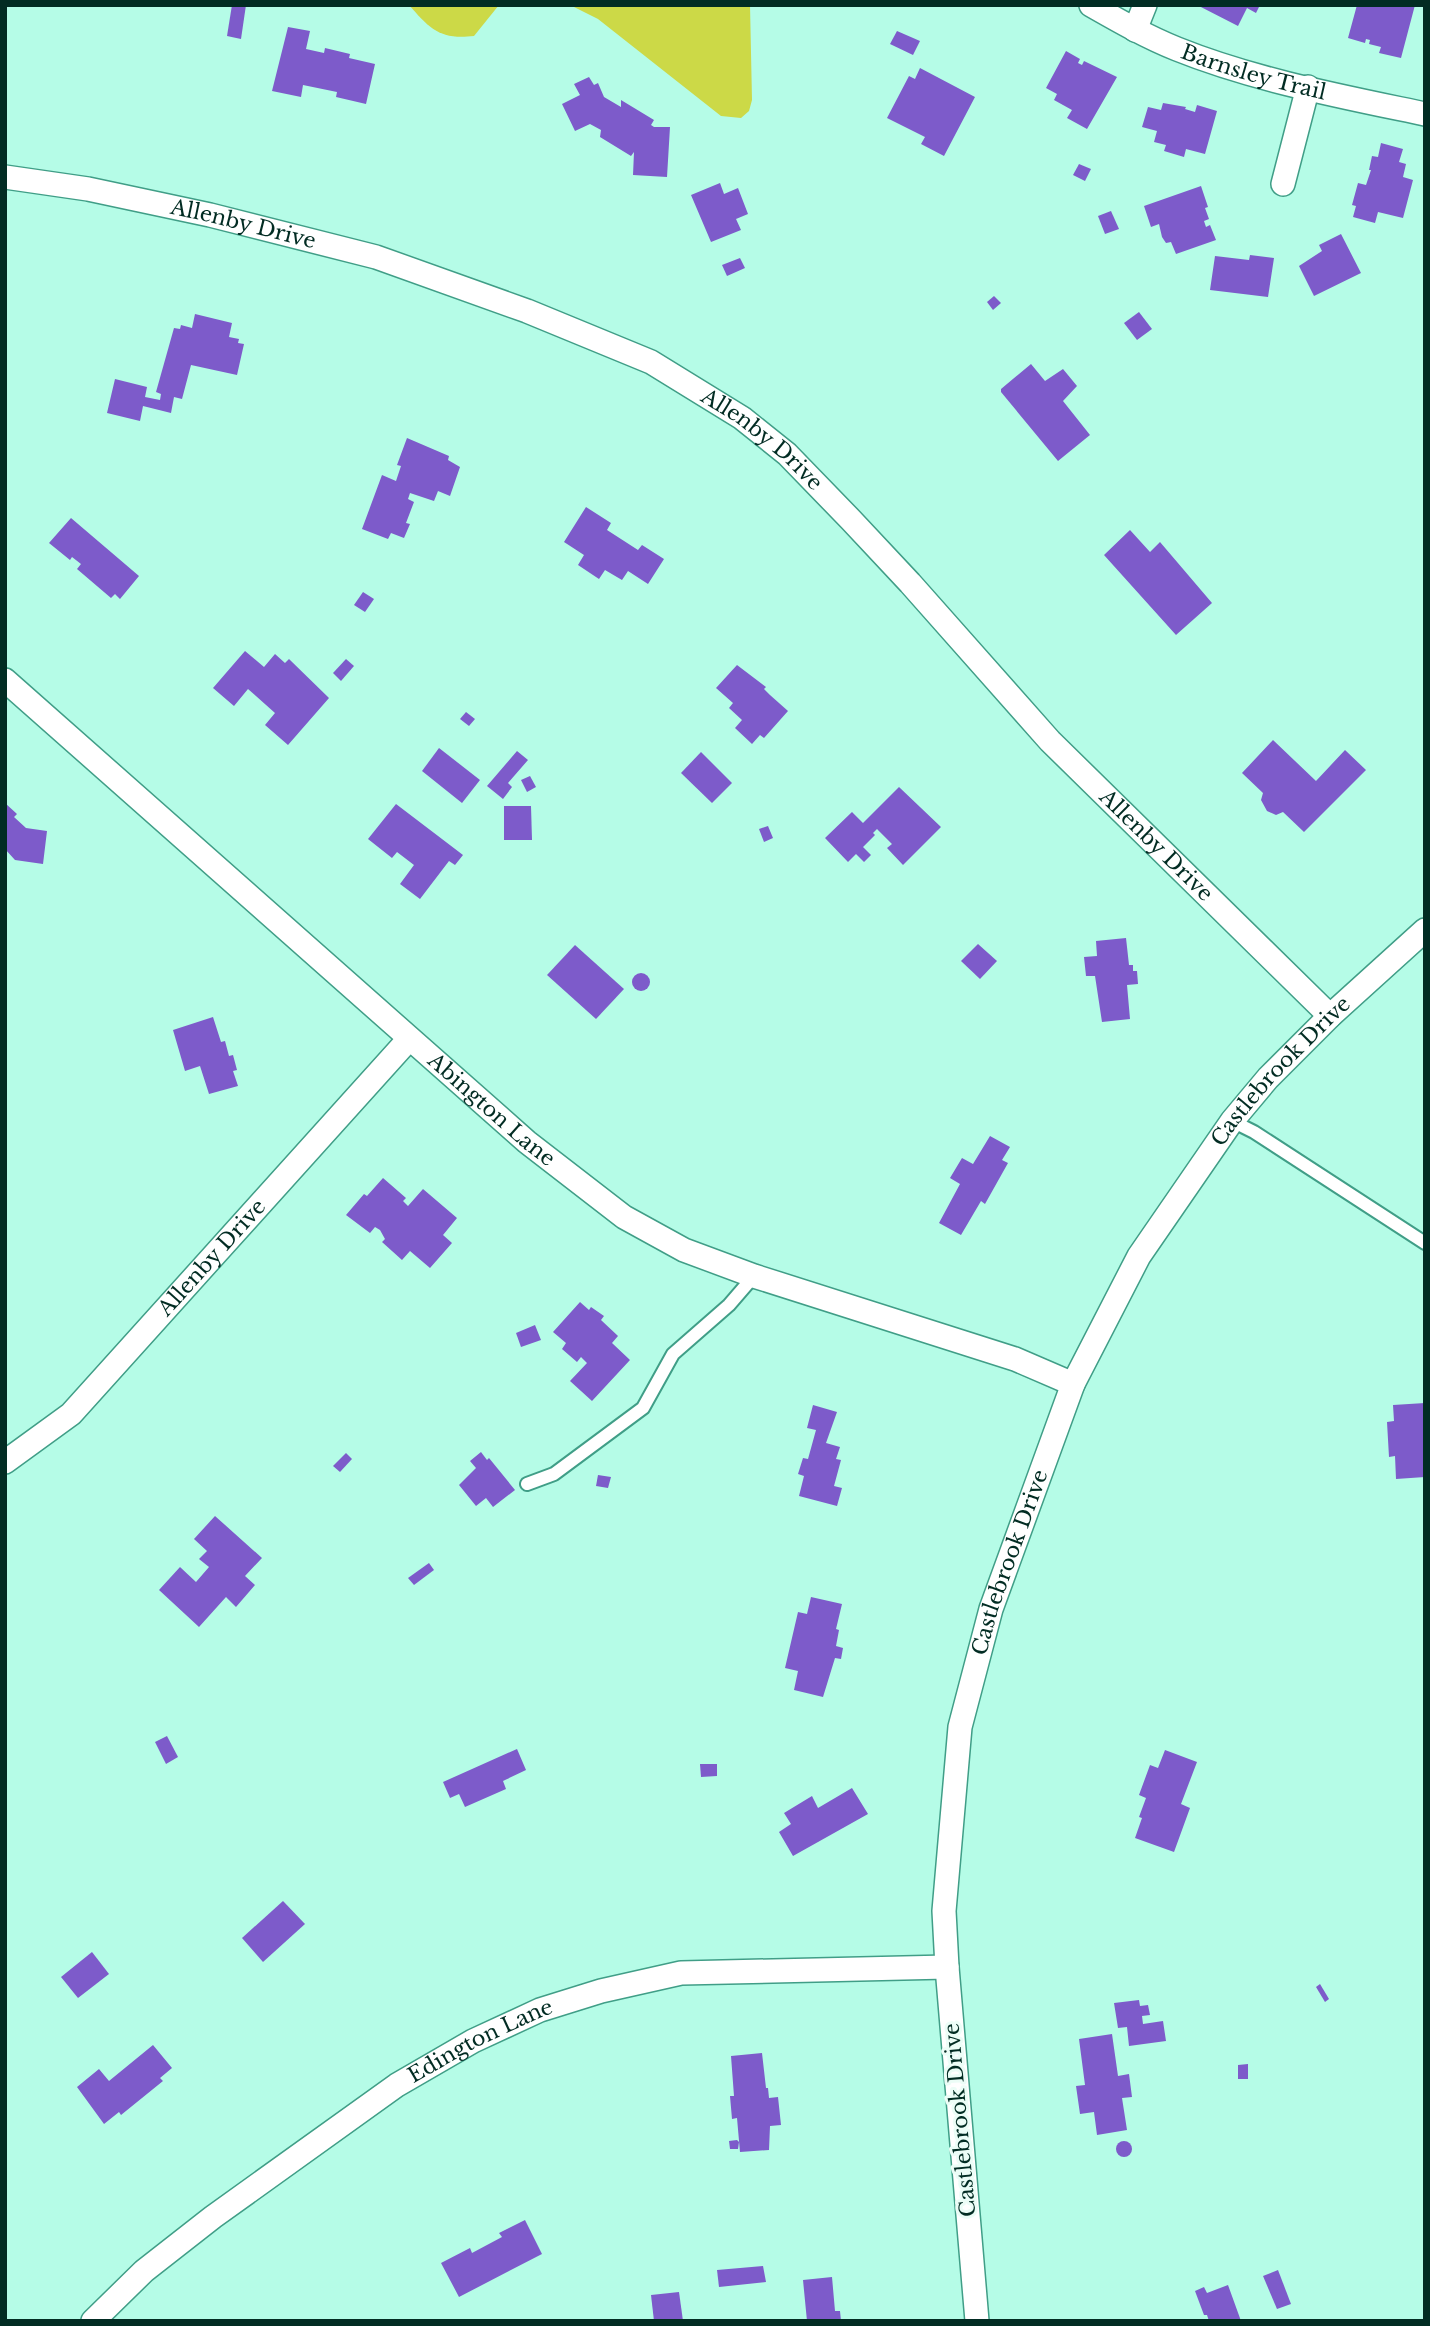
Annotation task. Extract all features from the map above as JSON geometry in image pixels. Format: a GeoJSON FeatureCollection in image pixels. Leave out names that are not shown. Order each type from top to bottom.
{"type":"FeatureCollection","features":[{"type":"Feature","properties":{"kind":"street","name":"Barnsley Trail"},"geometry":{"type":"LineString","coordinates":[[1091,5],[1178,50],[1245,72],[1425,114]]}},
{"type":"Feature","properties":{"kind":"street"},"geometry":{"type":"LineString","coordinates":[[1135,30],[1145,5]]}},
{"type":"Feature","properties":{"kind":"street"},"geometry":{"type":"LineString","coordinates":[[1283,184],[1308,87]]}},
{"type":"Feature","properties":{"kind":"street","name":"Allenby Drive"},"geometry":{"type":"LineString","coordinates":[[5,177],[88,189],[210,215],[376,257],[527,311],[651,362],[742,418],[787,454],[910,583],[1050,741],[1330,1016]]}},
{"type":"Feature","properties":{"kind":"street","name":"Abington Lane"},"geometry":{"type":"LineString","coordinates":[[5,680],[527,1142],[624,1217],[684,1250],[754,1276],[1015,1359],[1073,1384]]}},
{"type":"Feature","properties":{"kind":"street","name":"Castlebrook Drive"},"geometry":{"type":"LineString","coordinates":[[977,2321],[944,1911],[961,1727],[991,1609],[1073,1384],[1139,1256],[1232,1121],[1268,1078],[1330,1016],[1425,930]]}},
{"type":"Feature","properties":{"kind":"street","name":"Allenby Drive"},"geometry":{"type":"LineString","coordinates":[[5,1462],[69,1417],[409,1039]]}},
{"type":"Feature","properties":{"kind":"street","name":"Edington Lane"},"geometry":{"type":"LineString","coordinates":[[93,2321],[144,2271],[213,2217],[397,2085],[473,2041],[540,2010],[601,1991],[681,1973],[947,1967]]}},
{"type":"Feature","properties":{"kind":"lane"},"geometry":{"type":"LineString","coordinates":[[1232,1121],[1254,1132],[1425,1242]]}},
{"type":"Feature","properties":{"kind":"lane"},"geometry":{"type":"LineString","coordinates":[[527,1485],[554,1474],[643,1408],[673,1354],[729,1305],[754,1276]]}},
{"type":"Feature","properties":{"kind":"shaded area"},"geometry":{"type":"Polygon","coordinates":[[[409,5],[499,5],[474,36],[462,37],[437,31],[423,21],[409,5]]]}},
{"type":"Feature","properties":{"kind":"shaded area"},"geometry":{"type":"Polygon","coordinates":[[[570,5],[750,5],[752,100],[749,111],[741,118],[721,116],[598,19],[570,5]]]}},
{"type":"Feature","properties":{"kind":"building"},"geometry":{"type":"Polygon","coordinates":[[[232,5],[246,5],[241,39],[227,36],[232,5]]]}},
{"type":"Feature","properties":{"kind":"building"},"geometry":{"type":"Polygon","coordinates":[[[1197,5],[1260,5],[1256,13],[1247,8],[1238,26],[1197,5]]]}},
{"type":"Feature","properties":{"kind":"building"},"geometry":{"type":"Polygon","coordinates":[[[1357,5],[1415,5],[1401,58],[1379,53],[1381,47],[1369,44],[1370,40],[1366,39],[1365,43],[1348,38],[1357,5]]]}},
{"type":"Feature","properties":{"kind":"building"},"geometry":{"type":"Polygon","coordinates":[[[288,27],[310,31],[306,49],[324,53],[325,48],[350,54],[349,58],[375,64],[366,104],[336,97],[337,92],[303,85],[301,97],[272,91],[288,27]]]}},
{"type":"Feature","properties":{"kind":"building"},"geometry":{"type":"Polygon","coordinates":[[[897,31],[920,41],[913,55],[890,44],[897,31]]]}},
{"type":"Feature","properties":{"kind":"building"},"geometry":{"type":"Polygon","coordinates":[[[1066,51],[1080,59],[1078,63],[1082,65],[1084,61],[1117,77],[1087,129],[1067,118],[1072,110],[1054,100],[1057,94],[1046,88],[1066,51]]]}},
{"type":"Feature","properties":{"kind":"building"},"geometry":{"type":"Polygon","coordinates":[[[920,68],[975,97],[944,156],[921,144],[925,137],[887,118],[909,76],[915,79],[920,68]]]}},
{"type":"Feature","properties":{"kind":"building"},"geometry":{"type":"Polygon","coordinates":[[[589,77],[594,85],[598,83],[604,97],[621,107],[621,100],[654,120],[651,125],[654,127],[670,127],[667,177],[633,175],[634,152],[631,156],[600,137],[601,130],[590,124],[575,131],[562,104],[580,95],[574,84],[589,77]]]}},
{"type":"Feature","properties":{"kind":"building"},"geometry":{"type":"Polygon","coordinates":[[[1163,103],[1186,107],[1185,109],[1195,112],[1197,105],[1217,111],[1205,154],[1186,149],[1184,157],[1164,151],[1166,145],[1154,142],[1157,131],[1142,127],[1148,107],[1161,110],[1163,103]]]}},
{"type":"Feature","properties":{"kind":"building"},"geometry":{"type":"Polygon","coordinates":[[[1381,143],[1403,149],[1399,162],[1406,164],[1403,177],[1413,180],[1403,218],[1378,212],[1375,223],[1353,217],[1356,206],[1352,205],[1358,183],[1366,185],[1372,156],[1378,157],[1381,143]]]}},
{"type":"Feature","properties":{"kind":"building"},"geometry":{"type":"Polygon","coordinates":[[[1079,164],[1091,169],[1085,181],[1073,175],[1079,164]]]}},
{"type":"Feature","properties":{"kind":"building"},"geometry":{"type":"Polygon","coordinates":[[[720,183],[724,194],[738,188],[748,214],[736,219],[741,230],[711,242],[691,195],[720,183]]]}},
{"type":"Feature","properties":{"kind":"building"},"geometry":{"type":"Polygon","coordinates":[[[1201,186],[1208,207],[1205,208],[1209,219],[1204,221],[1206,227],[1210,225],[1216,240],[1176,254],[1171,242],[1166,243],[1162,237],[1159,224],[1151,227],[1144,206],[1201,186]]]}},
{"type":"Feature","properties":{"kind":"building"},"geometry":{"type":"Polygon","coordinates":[[[1111,211],[1119,229],[1105,234],[1098,216],[1111,211]]]}},
{"type":"Feature","properties":{"kind":"building"},"geometry":{"type":"Polygon","coordinates":[[[1341,234],[1361,273],[1314,296],[1299,266],[1322,251],[1319,245],[1341,234]]]}},
{"type":"Feature","properties":{"kind":"building"},"geometry":{"type":"Polygon","coordinates":[[[1250,255],[1274,258],[1268,297],[1210,290],[1215,256],[1249,260],[1250,255]]]}},
{"type":"Feature","properties":{"kind":"building"},"geometry":{"type":"Polygon","coordinates":[[[740,258],[745,268],[727,276],[722,265],[740,258]]]}},
{"type":"Feature","properties":{"kind":"building"},"geometry":{"type":"Polygon","coordinates":[[[994,296],[1001,303],[993,310],[987,302],[994,296]]]}},
{"type":"Feature","properties":{"kind":"building"},"geometry":{"type":"Polygon","coordinates":[[[1139,312],[1152,329],[1137,340],[1124,323],[1139,312]]]}},
{"type":"Feature","properties":{"kind":"building"},"geometry":{"type":"Polygon","coordinates":[[[195,314],[232,323],[229,337],[239,339],[238,343],[244,344],[237,375],[191,365],[182,399],[174,397],[171,413],[143,406],[140,421],[107,413],[115,379],[147,387],[145,397],[160,400],[161,394],[156,392],[174,328],[180,329],[181,325],[192,328],[195,314]]]}},
{"type":"Feature","properties":{"kind":"building"},"geometry":{"type":"Polygon","coordinates":[[[1031,364],[1045,381],[1063,369],[1077,386],[1063,401],[1090,435],[1058,461],[1001,392],[1001,389],[1031,364]]]}},
{"type":"Feature","properties":{"kind":"building"},"geometry":{"type":"Polygon","coordinates":[[[407,438],[449,456],[448,460],[460,467],[450,496],[438,491],[434,501],[410,493],[408,499],[414,502],[404,538],[391,533],[388,539],[362,529],[382,475],[396,481],[401,466],[397,465],[407,438]]]}},
{"type":"Feature","properties":{"kind":"building"},"geometry":{"type":"Polygon","coordinates":[[[586,507],[611,523],[607,530],[638,550],[642,545],[664,559],[648,584],[628,571],[622,580],[605,570],[599,579],[578,565],[584,555],[564,542],[586,507]]]}},
{"type":"Feature","properties":{"kind":"building"},"geometry":{"type":"Polygon","coordinates":[[[71,518],[139,576],[120,599],[115,594],[111,598],[77,569],[81,564],[72,557],[70,560],[49,543],[71,518]]]}},
{"type":"Feature","properties":{"kind":"building"},"geometry":{"type":"Polygon","coordinates":[[[1130,530],[1150,552],[1160,542],[1212,603],[1176,635],[1104,555],[1130,530]]]}},
{"type":"Feature","properties":{"kind":"building"},"geometry":{"type":"Polygon","coordinates":[[[363,592],[374,599],[365,612],[354,605],[363,592]]]}},
{"type":"Feature","properties":{"kind":"building"},"geometry":{"type":"Polygon","coordinates":[[[245,651],[264,667],[275,654],[285,663],[289,659],[329,698],[288,745],[265,725],[275,713],[248,689],[234,706],[213,688],[245,651]]]}},
{"type":"Feature","properties":{"kind":"building"},"geometry":{"type":"Polygon","coordinates":[[[346,659],[354,666],[341,681],[333,673],[346,659]]]}},
{"type":"Feature","properties":{"kind":"building"},"geometry":{"type":"Polygon","coordinates":[[[737,665],[766,687],[764,689],[788,711],[764,738],[760,735],[752,744],[735,728],[742,720],[729,708],[733,703],[716,688],[737,665]]]}},
{"type":"Feature","properties":{"kind":"building"},"geometry":{"type":"Polygon","coordinates":[[[466,712],[475,719],[469,726],[460,719],[466,712]]]}},
{"type":"Feature","properties":{"kind":"building"},"geometry":{"type":"Polygon","coordinates":[[[1273,740],[1316,781],[1345,750],[1366,770],[1304,832],[1283,812],[1276,815],[1267,811],[1261,800],[1263,793],[1242,773],[1273,740]]]}},
{"type":"Feature","properties":{"kind":"building"},"geometry":{"type":"Polygon","coordinates":[[[439,748],[480,780],[462,803],[422,771],[439,748]]]}},
{"type":"Feature","properties":{"kind":"building"},"geometry":{"type":"Polygon","coordinates":[[[517,751],[528,760],[508,783],[512,787],[503,799],[487,786],[517,751]]]}},
{"type":"Feature","properties":{"kind":"building"},"geometry":{"type":"Polygon","coordinates":[[[701,752],[732,783],[712,803],[681,773],[701,752]]]}},
{"type":"Feature","properties":{"kind":"building"},"geometry":{"type":"Polygon","coordinates":[[[530,776],[536,787],[527,792],[521,780],[530,776]]]}},
{"type":"Feature","properties":{"kind":"building"},"geometry":{"type":"Polygon","coordinates":[[[899,787],[941,827],[903,865],[887,848],[892,844],[877,829],[873,833],[875,835],[863,847],[871,855],[864,862],[856,854],[848,862],[825,838],[852,812],[863,823],[899,787]]]}},
{"type":"Feature","properties":{"kind":"building"},"geometry":{"type":"Polygon","coordinates":[[[5,803],[17,814],[14,817],[26,828],[47,831],[43,864],[15,860],[5,849],[5,803]]]}},
{"type":"Feature","properties":{"kind":"building"},"geometry":{"type":"Polygon","coordinates":[[[396,804],[463,855],[455,865],[449,861],[420,899],[400,884],[414,865],[397,852],[392,858],[368,839],[396,804]]]}},
{"type":"Feature","properties":{"kind":"building"},"geometry":{"type":"Polygon","coordinates":[[[504,806],[531,806],[532,840],[504,840],[504,806]]]}},
{"type":"Feature","properties":{"kind":"building"},"geometry":{"type":"Polygon","coordinates":[[[768,826],[773,838],[764,842],[759,829],[768,826]]]}},
{"type":"Feature","properties":{"kind":"building"},"geometry":{"type":"Polygon","coordinates":[[[1126,938],[1129,965],[1133,965],[1133,971],[1137,971],[1138,984],[1127,985],[1130,1019],[1102,1022],[1095,976],[1086,976],[1084,957],[1097,956],[1096,941],[1126,938]]]}},
{"type":"Feature","properties":{"kind":"building"},"geometry":{"type":"Polygon","coordinates":[[[978,944],[997,961],[980,979],[961,961],[978,944]]]}},
{"type":"Feature","properties":{"kind":"building"},"geometry":{"type":"Polygon","coordinates":[[[575,945],[624,989],[596,1019],[547,975],[575,945]]]}},
{"type":"Feature","properties":{"kind":"building"},"geometry":{"type":"Polygon","coordinates":[[[637,973],[645,973],[650,982],[648,989],[637,991],[632,986],[632,978],[637,973]]]}},
{"type":"Feature","properties":{"kind":"building"},"geometry":{"type":"Polygon","coordinates":[[[213,1017],[221,1042],[225,1041],[229,1056],[233,1055],[237,1070],[233,1071],[238,1086],[209,1094],[200,1066],[185,1071],[173,1030],[213,1017]]]}},
{"type":"Feature","properties":{"kind":"building"},"geometry":{"type":"Polygon","coordinates":[[[990,1136],[1010,1147],[1002,1160],[1008,1163],[985,1204],[981,1201],[961,1235],[939,1223],[960,1184],[950,1178],[962,1158],[973,1164],[990,1136]]]}},
{"type":"Feature","properties":{"kind":"building"},"geometry":{"type":"Polygon","coordinates":[[[383,1178],[406,1198],[403,1201],[408,1206],[423,1189],[457,1218],[443,1235],[452,1243],[430,1268],[410,1251],[402,1260],[382,1242],[385,1239],[380,1230],[375,1227],[370,1233],[346,1215],[364,1194],[367,1196],[383,1178]]]}},
{"type":"Feature","properties":{"kind":"building"},"geometry":{"type":"Polygon","coordinates":[[[580,1302],[589,1310],[591,1307],[604,1316],[601,1320],[618,1336],[612,1343],[630,1360],[592,1401],[570,1381],[587,1363],[581,1357],[577,1362],[562,1349],[566,1343],[553,1332],[580,1302]]]}},
{"type":"Feature","properties":{"kind":"building"},"geometry":{"type":"Polygon","coordinates":[[[535,1325],[541,1340],[521,1347],[516,1333],[535,1325]]]}},
{"type":"Feature","properties":{"kind":"building"},"geometry":{"type":"Polygon","coordinates":[[[1425,1403],[1425,1477],[1396,1479],[1395,1456],[1389,1457],[1387,1422],[1394,1421],[1393,1405],[1425,1403]]]}},
{"type":"Feature","properties":{"kind":"building"},"geometry":{"type":"Polygon","coordinates":[[[813,1405],[837,1412],[826,1443],[840,1447],[836,1459],[841,1460],[834,1486],[842,1488],[837,1506],[799,1496],[804,1476],[798,1474],[803,1458],[808,1459],[816,1430],[807,1428],[813,1405]]]}},
{"type":"Feature","properties":{"kind":"building"},"geometry":{"type":"Polygon","coordinates":[[[481,1452],[515,1490],[493,1507],[486,1498],[476,1506],[459,1485],[476,1468],[470,1461],[481,1452]]]}},
{"type":"Feature","properties":{"kind":"building"},"geometry":{"type":"Polygon","coordinates":[[[346,1453],[352,1459],[340,1472],[333,1466],[346,1453]]]}},
{"type":"Feature","properties":{"kind":"building"},"geometry":{"type":"Polygon","coordinates":[[[598,1475],[611,1477],[608,1488],[596,1486],[598,1475]]]}},
{"type":"Feature","properties":{"kind":"building"},"geometry":{"type":"Polygon","coordinates":[[[215,1516],[262,1558],[245,1576],[255,1585],[236,1607],[226,1597],[199,1627],[159,1590],[180,1567],[196,1582],[209,1567],[199,1559],[207,1551],[194,1539],[215,1516]]]}},
{"type":"Feature","properties":{"kind":"building"},"geometry":{"type":"Polygon","coordinates":[[[429,1563],[434,1570],[414,1585],[408,1578],[429,1563]]]}},
{"type":"Feature","properties":{"kind":"building"},"geometry":{"type":"Polygon","coordinates":[[[811,1597],[842,1604],[836,1629],[839,1630],[836,1646],[843,1648],[841,1659],[835,1658],[823,1697],[794,1690],[798,1671],[785,1668],[798,1612],[807,1614],[811,1597]]]}},
{"type":"Feature","properties":{"kind":"building"},"geometry":{"type":"Polygon","coordinates":[[[167,1736],[178,1757],[166,1764],[155,1742],[167,1736]]]}},
{"type":"Feature","properties":{"kind":"building"},"geometry":{"type":"Polygon","coordinates":[[[517,1749],[526,1770],[503,1781],[506,1789],[465,1807],[459,1794],[450,1798],[443,1782],[517,1749]]]}},
{"type":"Feature","properties":{"kind":"building"},"geometry":{"type":"Polygon","coordinates":[[[1165,1750],[1197,1762],[1181,1804],[1190,1808],[1174,1852],[1135,1838],[1146,1798],[1139,1795],[1150,1765],[1158,1768],[1165,1750]]]}},
{"type":"Feature","properties":{"kind":"building"},"geometry":{"type":"Polygon","coordinates":[[[700,1764],[717,1764],[717,1776],[701,1777],[700,1764]]]}},
{"type":"Feature","properties":{"kind":"building"},"geometry":{"type":"Polygon","coordinates":[[[852,1788],[868,1814],[793,1856],[779,1832],[791,1824],[784,1813],[812,1796],[818,1808],[852,1788]]]}},
{"type":"Feature","properties":{"kind":"building"},"geometry":{"type":"Polygon","coordinates":[[[283,1901],[305,1924],[263,1962],[242,1938],[283,1901]]]}},
{"type":"Feature","properties":{"kind":"building"},"geometry":{"type":"Polygon","coordinates":[[[92,1952],[109,1974],[78,1998],[61,1977],[92,1952]]]}},
{"type":"Feature","properties":{"kind":"building"},"geometry":{"type":"Polygon","coordinates":[[[1320,1984],[1329,1999],[1325,2002],[1316,1987],[1320,1984]]]}},
{"type":"Feature","properties":{"kind":"building"},"geometry":{"type":"Polygon","coordinates":[[[1139,2000],[1140,2006],[1148,2005],[1150,2015],[1142,2016],[1143,2024],[1163,2021],[1166,2041],[1129,2046],[1127,2027],[1118,2028],[1114,2003],[1139,2000]]]}},
{"type":"Feature","properties":{"kind":"building"},"geometry":{"type":"Polygon","coordinates":[[[1112,2034],[1118,2076],[1129,2074],[1132,2097],[1122,2098],[1127,2130],[1097,2135],[1094,2112],[1080,2114],[1076,2086],[1085,2085],[1079,2039],[1112,2034]]]}},
{"type":"Feature","properties":{"kind":"building"},"geometry":{"type":"Polygon","coordinates":[[[153,2045],[172,2068],[160,2078],[163,2081],[121,2115],[119,2112],[104,2124],[77,2087],[99,2069],[109,2081],[153,2045]]]}},
{"type":"Feature","properties":{"kind":"building"},"geometry":{"type":"Polygon","coordinates":[[[762,2053],[766,2088],[769,2098],[778,2097],[781,2125],[770,2126],[769,2150],[740,2152],[737,2118],[732,2119],[730,2096],[734,2096],[731,2056],[762,2053]]]}},
{"type":"Feature","properties":{"kind":"building"},"geometry":{"type":"Polygon","coordinates":[[[1248,2064],[1248,2079],[1238,2079],[1238,2065],[1248,2064]]]}},
{"type":"Feature","properties":{"kind":"building"},"geometry":{"type":"Polygon","coordinates":[[[737,2140],[738,2149],[730,2149],[729,2141],[737,2140]]]}},
{"type":"Feature","properties":{"kind":"building"},"geometry":{"type":"Polygon","coordinates":[[[1124,2141],[1132,2149],[1124,2157],[1116,2149],[1124,2141]]]}},
{"type":"Feature","properties":{"kind":"building"},"geometry":{"type":"Polygon","coordinates":[[[525,2220],[542,2254],[459,2297],[441,2263],[470,2248],[472,2253],[502,2237],[499,2233],[525,2220]]]}},
{"type":"Feature","properties":{"kind":"building"},"geometry":{"type":"Polygon","coordinates":[[[763,2266],[766,2282],[719,2287],[717,2270],[763,2266]]]}},
{"type":"Feature","properties":{"kind":"building"},"geometry":{"type":"Polygon","coordinates":[[[1278,2270],[1291,2304],[1277,2309],[1263,2276],[1278,2270]]]}},
{"type":"Feature","properties":{"kind":"building"},"geometry":{"type":"Polygon","coordinates":[[[832,2277],[835,2311],[840,2311],[841,2321],[807,2321],[803,2280],[832,2277]]]}},
{"type":"Feature","properties":{"kind":"building"},"geometry":{"type":"Polygon","coordinates":[[[1228,2285],[1241,2321],[1209,2321],[1195,2291],[1204,2287],[1207,2293],[1228,2285]]]}},
{"type":"Feature","properties":{"kind":"building"},"geometry":{"type":"Polygon","coordinates":[[[679,2292],[683,2321],[654,2321],[651,2295],[679,2292]]]}}]}
